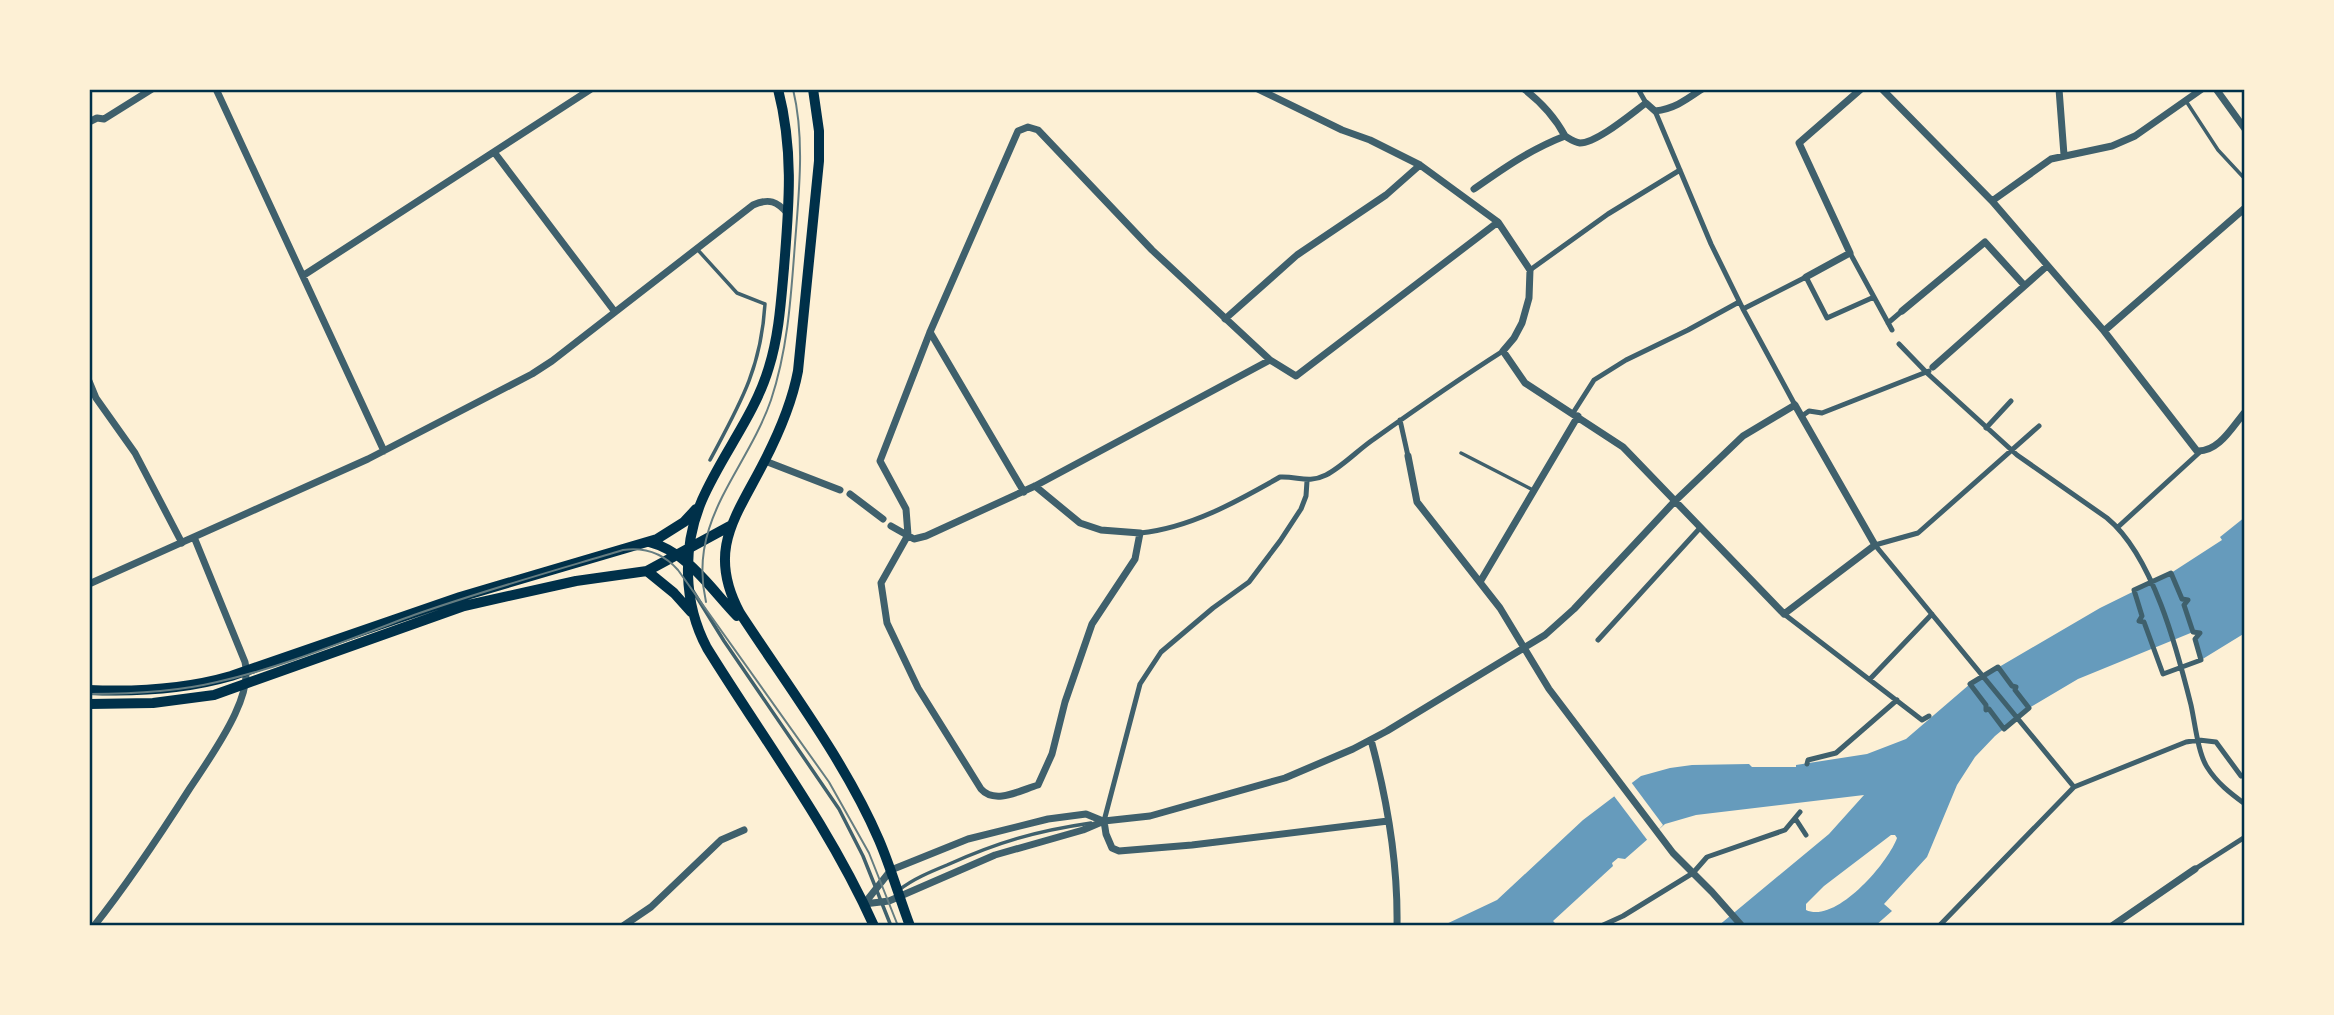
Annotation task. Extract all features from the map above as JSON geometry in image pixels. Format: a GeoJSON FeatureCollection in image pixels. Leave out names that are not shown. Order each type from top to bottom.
{"type":"FeatureCollection","features":[{"type":"Feature","properties":{"kind":"main road"},"geometry":{"type":"LineString","coordinates":[[778,89],[790,162],[777,331],[769,369],[751,413],[702,501],[684,552],[688,563],[693,614],[707,648],[816,815],[874,926]]}},
{"type":"Feature","properties":{"kind":"main road"},"geometry":{"type":"LineString","coordinates":[[813,89],[819,131],[819,160],[802,352],[790,403],[765,461],[730,526],[725,550],[727,578],[737,608],[845,774],[879,840],[891,870],[892,898],[909,926]]}},
{"type":"Feature","properties":{"kind":"main road"},"geometry":{"type":"LineString","coordinates":[[89,690],[179,686],[212,681],[247,671],[460,597],[648,542],[666,535],[684,522],[702,501]]}},
{"type":"Feature","properties":{"kind":"main road"},"geometry":{"type":"LineString","coordinates":[[89,704],[170,702],[214,695],[464,606],[596,577],[647,571],[730,526]]}},
{"type":"Feature","properties":{"kind":"main road"},"geometry":{"type":"LineString","coordinates":[[648,542],[684,552]]}},
{"type":"Feature","properties":{"kind":"main road"},"geometry":{"type":"LineString","coordinates":[[688,563],[751,630]]}},
{"type":"Feature","properties":{"kind":"main road"},"geometry":{"type":"LineString","coordinates":[[647,571],[674,593],[693,614]]}},
{"type":"Feature","properties":{"kind":"street"},"geometry":{"type":"LineString","coordinates":[[89,122],[104,118],[152,89]]}},
{"type":"Feature","properties":{"kind":"street"},"geometry":{"type":"LineString","coordinates":[[216,89],[384,451]]}},
{"type":"Feature","properties":{"kind":"street"},"geometry":{"type":"LineString","coordinates":[[304,275],[591,89]]}},
{"type":"Feature","properties":{"kind":"street"},"geometry":{"type":"LineString","coordinates":[[1035,486],[1080,523],[1101,530],[1140,533],[1162,531],[1195,521],[1280,477],[1293,476],[1307,481],[1328,474],[1400,420],[1503,351],[1514,338],[1529,299],[1531,270],[1497,222],[1420,165],[1370,139],[1342,130],[1259,89]]}},
{"type":"Feature","properties":{"kind":"street"},"geometry":{"type":"LineString","coordinates":[[1524,89],[1536,98],[1566,136],[1574,142],[1583,143],[1594,139],[1646,103]]}},
{"type":"Feature","properties":{"kind":"street"},"geometry":{"type":"LineString","coordinates":[[1638,89],[1654,111],[1739,302],[1875,545],[2074,787]]}},
{"type":"Feature","properties":{"kind":"street"},"geometry":{"type":"LineString","coordinates":[[1654,111],[1677,106],[1702,89]]}},
{"type":"Feature","properties":{"kind":"street"},"geometry":{"type":"LineString","coordinates":[[1861,89],[1799,143],[1840,233],[1892,330]]}},
{"type":"Feature","properties":{"kind":"street"},"geometry":{"type":"LineString","coordinates":[[1882,89],[1992,201],[2104,331],[2197,451],[2201,451]]}},
{"type":"Feature","properties":{"kind":"street"},"geometry":{"type":"LineString","coordinates":[[1992,201],[2051,159],[2112,146],[2135,136],[2202,89]]}},
{"type":"Feature","properties":{"kind":"street"},"geometry":{"type":"LineString","coordinates":[[2216,89],[2245,129]]}},
{"type":"Feature","properties":{"kind":"street"},"geometry":{"type":"LineString","coordinates":[[2056,91],[2064,155]]}},
{"type":"Feature","properties":{"kind":"street"},"geometry":{"type":"LineString","coordinates":[[1140,533],[1135,559],[1092,624],[1065,702],[1052,754],[1038,785],[995,798],[987,796],[918,688],[887,623],[881,583],[908,536],[906,509],[880,461],[930,332],[1018,131],[1028,127],[1038,130],[1152,250],[1270,360],[1296,376],[1497,222]]}},
{"type":"Feature","properties":{"kind":"street"},"geometry":{"type":"LineString","coordinates":[[1474,189],[1531,150],[1566,136]]}},
{"type":"Feature","properties":{"kind":"street"},"geometry":{"type":"LineString","coordinates":[[494,152],[615,312]]}},
{"type":"Feature","properties":{"kind":"street"},"geometry":{"type":"LineString","coordinates":[[1225,319],[1297,255],[1386,195],[1420,165]]}},
{"type":"Feature","properties":{"kind":"street"},"geometry":{"type":"LineString","coordinates":[[1531,270],[1608,214],[1680,170]]}},
{"type":"Feature","properties":{"kind":"street"},"geometry":{"type":"LineString","coordinates":[[89,584],[384,451],[532,374],[731,220],[760,202],[772,201],[788,214]]}},
{"type":"Feature","properties":{"kind":"street"},"geometry":{"type":"LineString","coordinates":[[2104,331],[2245,208]]}},
{"type":"Feature","properties":{"kind":"street"},"geometry":{"type":"LineString","coordinates":[[1888,323],[1984,242],[2024,285]]}},
{"type":"Feature","properties":{"kind":"street"},"geometry":{"type":"LineString","coordinates":[[1743,309],[1850,253]]}},
{"type":"Feature","properties":{"kind":"street"},"geometry":{"type":"LineString","coordinates":[[1802,416],[1809,411],[1822,413],[1930,370],[2047,266]]}},
{"type":"Feature","properties":{"kind":"street"},"geometry":{"type":"LineString","coordinates":[[1805,277],[1827,318],[1874,297]]}},
{"type":"Feature","properties":{"kind":"street"},"geometry":{"type":"LineString","coordinates":[[1480,582],[1594,380],[1626,360],[1739,302]]}},
{"type":"Feature","properties":{"kind":"street"},"geometry":{"type":"LineString","coordinates":[[930,332],[1024,492]]}},
{"type":"Feature","properties":{"kind":"street"},"geometry":{"type":"LineString","coordinates":[[1899,344],[1930,370],[1986,428],[2015,453],[2118,527],[2152,582],[2181,667],[2205,765],[2221,786],[2245,804]]}},
{"type":"Feature","properties":{"kind":"street"},"geometry":{"type":"LineString","coordinates":[[1503,351],[1525,383],[1623,447],[1784,614],[1922,720],[1929,716]]}},
{"type":"Feature","properties":{"kind":"street"},"geometry":{"type":"LineString","coordinates":[[891,526],[914,539],[926,536],[1024,492],[1270,360]]}},
{"type":"Feature","properties":{"kind":"street"},"geometry":{"type":"LineString","coordinates":[[89,381],[96,398],[135,453],[182,543]]}},
{"type":"Feature","properties":{"kind":"street"},"geometry":{"type":"LineString","coordinates":[[1986,428],[2011,401]]}},
{"type":"Feature","properties":{"kind":"street"},"geometry":{"type":"LineString","coordinates":[[864,904],[892,898],[977,863],[1104,821],[1150,816],[1285,778],[1371,740],[1545,635],[1574,609],[1674,502],[1743,436],[1795,405]]}},
{"type":"Feature","properties":{"kind":"street"},"geometry":{"type":"LineString","coordinates":[[2118,527],[2201,451],[2215,447],[2245,412]]}},
{"type":"Feature","properties":{"kind":"street"},"geometry":{"type":"LineString","coordinates":[[1400,420],[1417,502],[1480,582],[1526,648],[1549,689],[1622,789],[1673,853],[1742,926]]}},
{"type":"Feature","properties":{"kind":"street"},"geometry":{"type":"LineString","coordinates":[[1784,614],[1875,545],[1918,533],[2015,453],[2039,426]]}},
{"type":"Feature","properties":{"kind":"street"},"geometry":{"type":"LineString","coordinates":[[765,461],[840,490]]}},
{"type":"Feature","properties":{"kind":"street"},"geometry":{"type":"LineString","coordinates":[[1307,481],[1306,496],[1301,509],[1248,582],[1161,652],[1140,684],[1104,821],[1106,834],[1112,848],[1119,850],[1192,845],[1388,821]]}},
{"type":"Feature","properties":{"kind":"street"},"geometry":{"type":"LineString","coordinates":[[850,494],[883,519]]}},
{"type":"Feature","properties":{"kind":"street"},"geometry":{"type":"LineString","coordinates":[[1598,640],[1700,528]]}},
{"type":"Feature","properties":{"kind":"street"},"geometry":{"type":"LineString","coordinates":[[94,926],[165,828],[227,731],[245,685],[247,671],[194,537]]}},
{"type":"Feature","properties":{"kind":"street"},"geometry":{"type":"LineString","coordinates":[[2171,573],[2182,599],[2188,600],[2184,605],[2193,632],[2200,634],[2195,639],[2201,660],[2181,667],[2163,674],[2144,622],[2139,621],[2142,616],[2134,590],[2171,573]]}},
{"type":"Feature","properties":{"kind":"street"},"geometry":{"type":"LineString","coordinates":[[1870,679],[1932,614]]}},
{"type":"Feature","properties":{"kind":"street"},"geometry":{"type":"LineString","coordinates":[[1998,667],[2012,686],[2016,687],[2015,690],[2029,708],[2004,729],[1989,709],[1986,709],[1986,705],[1970,684],[1983,676],[1998,667]]}},
{"type":"Feature","properties":{"kind":"street"},"geometry":{"type":"LineString","coordinates":[[1807,764],[1808,760],[1836,753],[1896,700]]}},
{"type":"Feature","properties":{"kind":"street"},"geometry":{"type":"LineString","coordinates":[[1371,740],[1388,821],[1397,886],[1397,926]]}},
{"type":"Feature","properties":{"kind":"street"},"geometry":{"type":"LineString","coordinates":[[1943,925],[2074,787],[2131,762],[2199,740],[2216,742],[2221,760],[2241,776]]}},
{"type":"Feature","properties":{"kind":"street"},"geometry":{"type":"LineString","coordinates":[[2205,765],[2221,760]]}},
{"type":"Feature","properties":{"kind":"street"},"geometry":{"type":"LineString","coordinates":[[2238,799],[2245,792]]}},
{"type":"Feature","properties":{"kind":"street"},"geometry":{"type":"LineString","coordinates":[[1601,926],[1623,916],[1693,873],[1707,856],[1785,830],[1800,812]]}},
{"type":"Feature","properties":{"kind":"street"},"geometry":{"type":"LineString","coordinates":[[864,904],[891,870],[968,839],[1048,818],[1086,814],[1104,821]]}},
{"type":"Feature","properties":{"kind":"street"},"geometry":{"type":"LineString","coordinates":[[1795,818],[1806,835]]}},
{"type":"Feature","properties":{"kind":"street"},"geometry":{"type":"LineString","coordinates":[[623,926],[651,907],[721,840],[744,830]]}},
{"type":"Feature","properties":{"kind":"street"},"geometry":{"type":"LineString","coordinates":[[2112,926],[2245,837]]}},
{"type":"Feature","properties":{"kind":"lane"},"geometry":{"type":"LineString","coordinates":[[2186,101],[2218,150],[2245,179]]}},
{"type":"Feature","properties":{"kind":"lane"},"geometry":{"type":"LineString","coordinates":[[696,249],[737,293],[765,304],[759,351],[743,401],[710,460]]}},
{"type":"Feature","properties":{"kind":"lane"},"geometry":{"type":"LineString","coordinates":[[1461,453],[1533,490]]}},
{"type":"Feature","properties":{"kind":"lane"},"geometry":{"type":"LineString","coordinates":[[688,583],[724,641],[839,809],[876,886],[892,898]]}},
{"type":"Feature","properties":{"kind":"lane"},"geometry":{"type":"LineString","coordinates":[[891,926],[886,912],[892,898],[919,877],[989,846],[1045,830],[1104,821]]}},
{"type":"Feature","properties":{"kind":"water"},"geometry":{"type":"Polygon","coordinates":[[[2245,517],[2245,633],[2201,660],[2195,639],[2199,637],[2193,632],[2078,679],[2029,708],[1995,736],[1975,757],[1957,785],[1927,857],[1884,904],[1892,911],[1875,926],[1718,926],[1829,834],[1864,795],[1696,815],[1665,824],[1625,859],[1618,858],[1612,863],[1613,866],[1553,921],[1556,924],[1554,926],[1442,926],[1497,900],[1583,820],[1641,776],[1692,765],[1796,767],[1867,754],[1906,739],[1970,684],[2100,608],[2171,573],[2222,540],[2220,537],[2245,517]],[[1891,835],[1824,886],[1806,904],[1806,910],[1818,912],[1846,900],[1883,862],[1897,838],[1891,835]]]}},
{"type":"Feature","properties":{"kind":"pier"},"geometry":{"type":"Polygon","coordinates":[[[1631,782],[1663,825],[1648,841],[1614,796],[1631,782]]]}},
{"type":"Feature","properties":{"kind":"tram line"},"geometry":{"type":"LineString","coordinates":[[706,602],[702,573],[705,546],[712,521],[771,400],[785,342],[800,166],[799,127],[793,89]]}},
{"type":"Feature","properties":{"kind":"tram line"},"geometry":{"type":"LineString","coordinates":[[89,694],[170,690],[242,676],[440,606],[544,573],[623,550],[653,552],[678,570],[829,782],[869,853],[898,926]]}}]}
